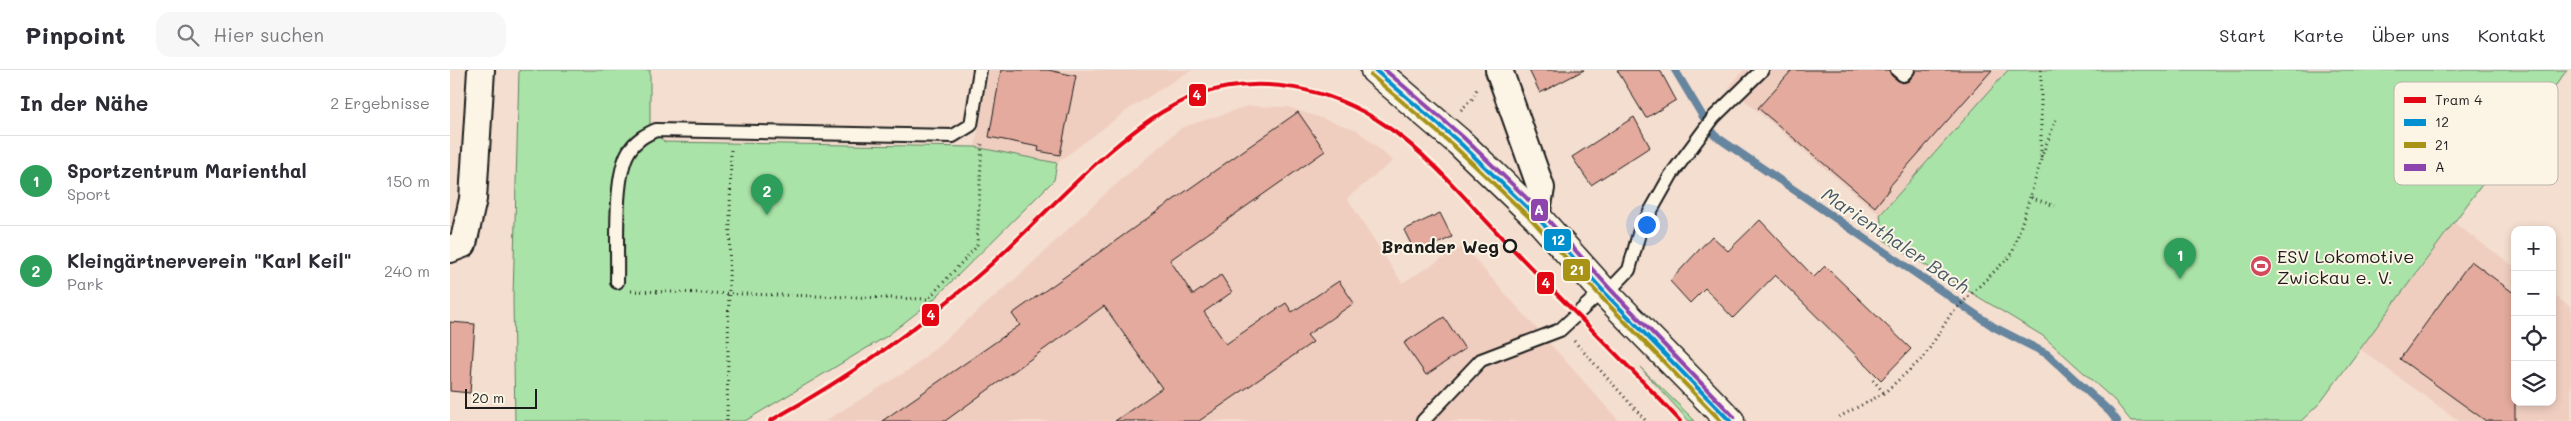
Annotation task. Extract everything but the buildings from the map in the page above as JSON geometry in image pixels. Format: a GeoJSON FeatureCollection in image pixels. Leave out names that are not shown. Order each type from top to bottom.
{"type":"FeatureCollection","features":[{"type":"Feature","properties":{"kind":"main road"},"geometry":{"type":"LineString","coordinates":[[1375,70],[1459,142],[1536,216],[1604,292],[1730,421]]}},
{"type":"Feature","properties":{"kind":"street"},"geometry":{"type":"LineString","coordinates":[[450,249],[463,244],[473,199],[481,70]]}},
{"type":"Feature","properties":{"kind":"street"},"geometry":{"type":"LineString","coordinates":[[1490,77],[1541,188],[1536,216]]}},
{"type":"Feature","properties":{"kind":"lane"},"geometry":{"type":"LineString","coordinates":[[617,282],[620,183],[628,152],[640,138],[656,130],[732,130],[953,136],[971,125],[980,70]]}},
{"type":"Feature","properties":{"kind":"lane"},"geometry":{"type":"LineString","coordinates":[[1423,421],[1481,360],[1562,327],[1629,270],[1640,230],[1671,175],[1714,117],[1762,70]]}},
{"type":"Feature","properties":{"kind":"lane"},"geometry":{"type":"LineString","coordinates":[[1897,70],[1903,76],[1908,70]]}},
{"type":"Feature","properties":{"kind":"path"},"geometry":{"type":"LineString","coordinates":[[2041,70],[2041,160]]}},
{"type":"Feature","properties":{"kind":"path"},"geometry":{"type":"LineString","coordinates":[[1472,99],[1490,77]]}},
{"type":"Feature","properties":{"kind":"path"},"geometry":{"type":"LineString","coordinates":[[1839,417],[1884,393],[1924,357],[1951,314],[2012,254],[2041,160],[2057,117]]}},
{"type":"Feature","properties":{"kind":"path"},"geometry":{"type":"LineString","coordinates":[[727,421],[732,130]]}},
{"type":"Feature","properties":{"kind":"path"},"geometry":{"type":"LineString","coordinates":[[617,282],[626,282],[627,291],[928,299],[977,246],[982,140]]}},
{"type":"Feature","properties":{"kind":"path"},"geometry":{"type":"LineString","coordinates":[[2030,197],[2055,206]]}},
{"type":"Feature","properties":{"kind":"path"},"geometry":{"type":"LineString","coordinates":[[1562,327],[1646,421]]}},
{"type":"Feature","properties":{"kind":"path"},"geometry":{"type":"LineString","coordinates":[[1872,380],[1884,393]]}},
{"type":"Feature","properties":{"kind":"shaded area"},"geometry":{"type":"Polygon","coordinates":[[[989,70],[1191,70],[1129,109],[1057,163],[975,147],[989,70]]]}},
{"type":"Feature","properties":{"kind":"shaded area"},"geometry":{"type":"Polygon","coordinates":[[[1744,70],[2008,70],[1880,215],[1729,87],[1744,70]]]}},
{"type":"Feature","properties":{"kind":"shaded area"},"geometry":{"type":"Polygon","coordinates":[[[1248,106],[1288,107],[1357,130],[1393,161],[1347,198],[1402,283],[1463,246],[1619,421],[825,421],[912,368],[1021,274],[1105,194],[1181,128],[1248,106]]]}},
{"type":"Feature","properties":{"kind":"shaded area"},"geometry":{"type":"Polygon","coordinates":[[[2454,223],[2511,264],[2511,406],[2556,406],[2556,297],[2571,307],[2571,421],[2459,421],[2360,349],[2454,223]]]}},
{"type":"Feature","properties":{"kind":"green space"},"geometry":{"type":"Polygon","coordinates":[[[519,70],[650,70],[650,125],[664,142],[975,147],[1057,163],[1054,180],[933,300],[887,336],[745,421],[515,421],[513,298],[519,70]]]}},
{"type":"Feature","properties":{"kind":"green space"},"geometry":{"type":"Polygon","coordinates":[[[2008,70],[2567,70],[2558,82],[2394,82],[2394,185],[2482,185],[2320,403],[2301,421],[2131,421],[2114,400],[2043,336],[1884,240],[1880,215],[2008,70]]]}},
{"type":"Feature","properties":{"kind":"green space"},"geometry":{"type":"Polygon","coordinates":[[[1640,367],[1695,421],[1689,421],[1640,367]]]}},
{"type":"Feature","properties":{"kind":"waterway","name":"Marienthaler Bach"},"geometry":{"type":"LineString","coordinates":[[1675,70],[1714,135],[1994,327],[2047,354],[2110,412],[2117,421]]}},
{"type":"Feature","properties":{"kind":"tram line","name":"4"},"geometry":{"type":"LineString","coordinates":[[770,421],[856,369],[937,310],[988,267],[1094,165],[1151,119],[1197,95],[1221,88],[1245,85],[1270,85],[1318,93],[1364,112],[1403,138],[1450,182],[1680,421]]}},
{"type":"Feature","properties":{"kind":"transit line","name":"12"},"geometry":{"type":"LineString","coordinates":[[1375,70],[1459,142],[1536,216],[1606,294],[1730,421]]}},
{"type":"Feature","properties":{"kind":"transit line","name":"A"},"geometry":{"type":"LineString","coordinates":[[1385,70],[1463,137],[1540,211],[1611,290],[1734,417]]}},
{"type":"Feature","properties":{"kind":"transit line","name":"21"},"geometry":{"type":"LineString","coordinates":[[1371,75],[1455,147],[1532,220],[1602,298],[1721,421]]}},
{"type":"Feature","properties":{"kind":"place","name":"Kleingärtnerverein \"Karl Keil\""},"geometry":{"type":"Point","coordinates":[767,215]}},
{"type":"Feature","properties":{"kind":"place","name":"Brander Weg"},"geometry":{"type":"Point","coordinates":[1510,246]}},
{"type":"Feature","properties":{"kind":"place","name":"ESV Lokomotive Zwickau e. V."},"geometry":{"type":"Point","coordinates":[2261,266]}},
{"type":"Feature","properties":{"kind":"place","name":"Sportzentrum Marienthal"},"geometry":{"type":"Point","coordinates":[2180,279]}}]}
